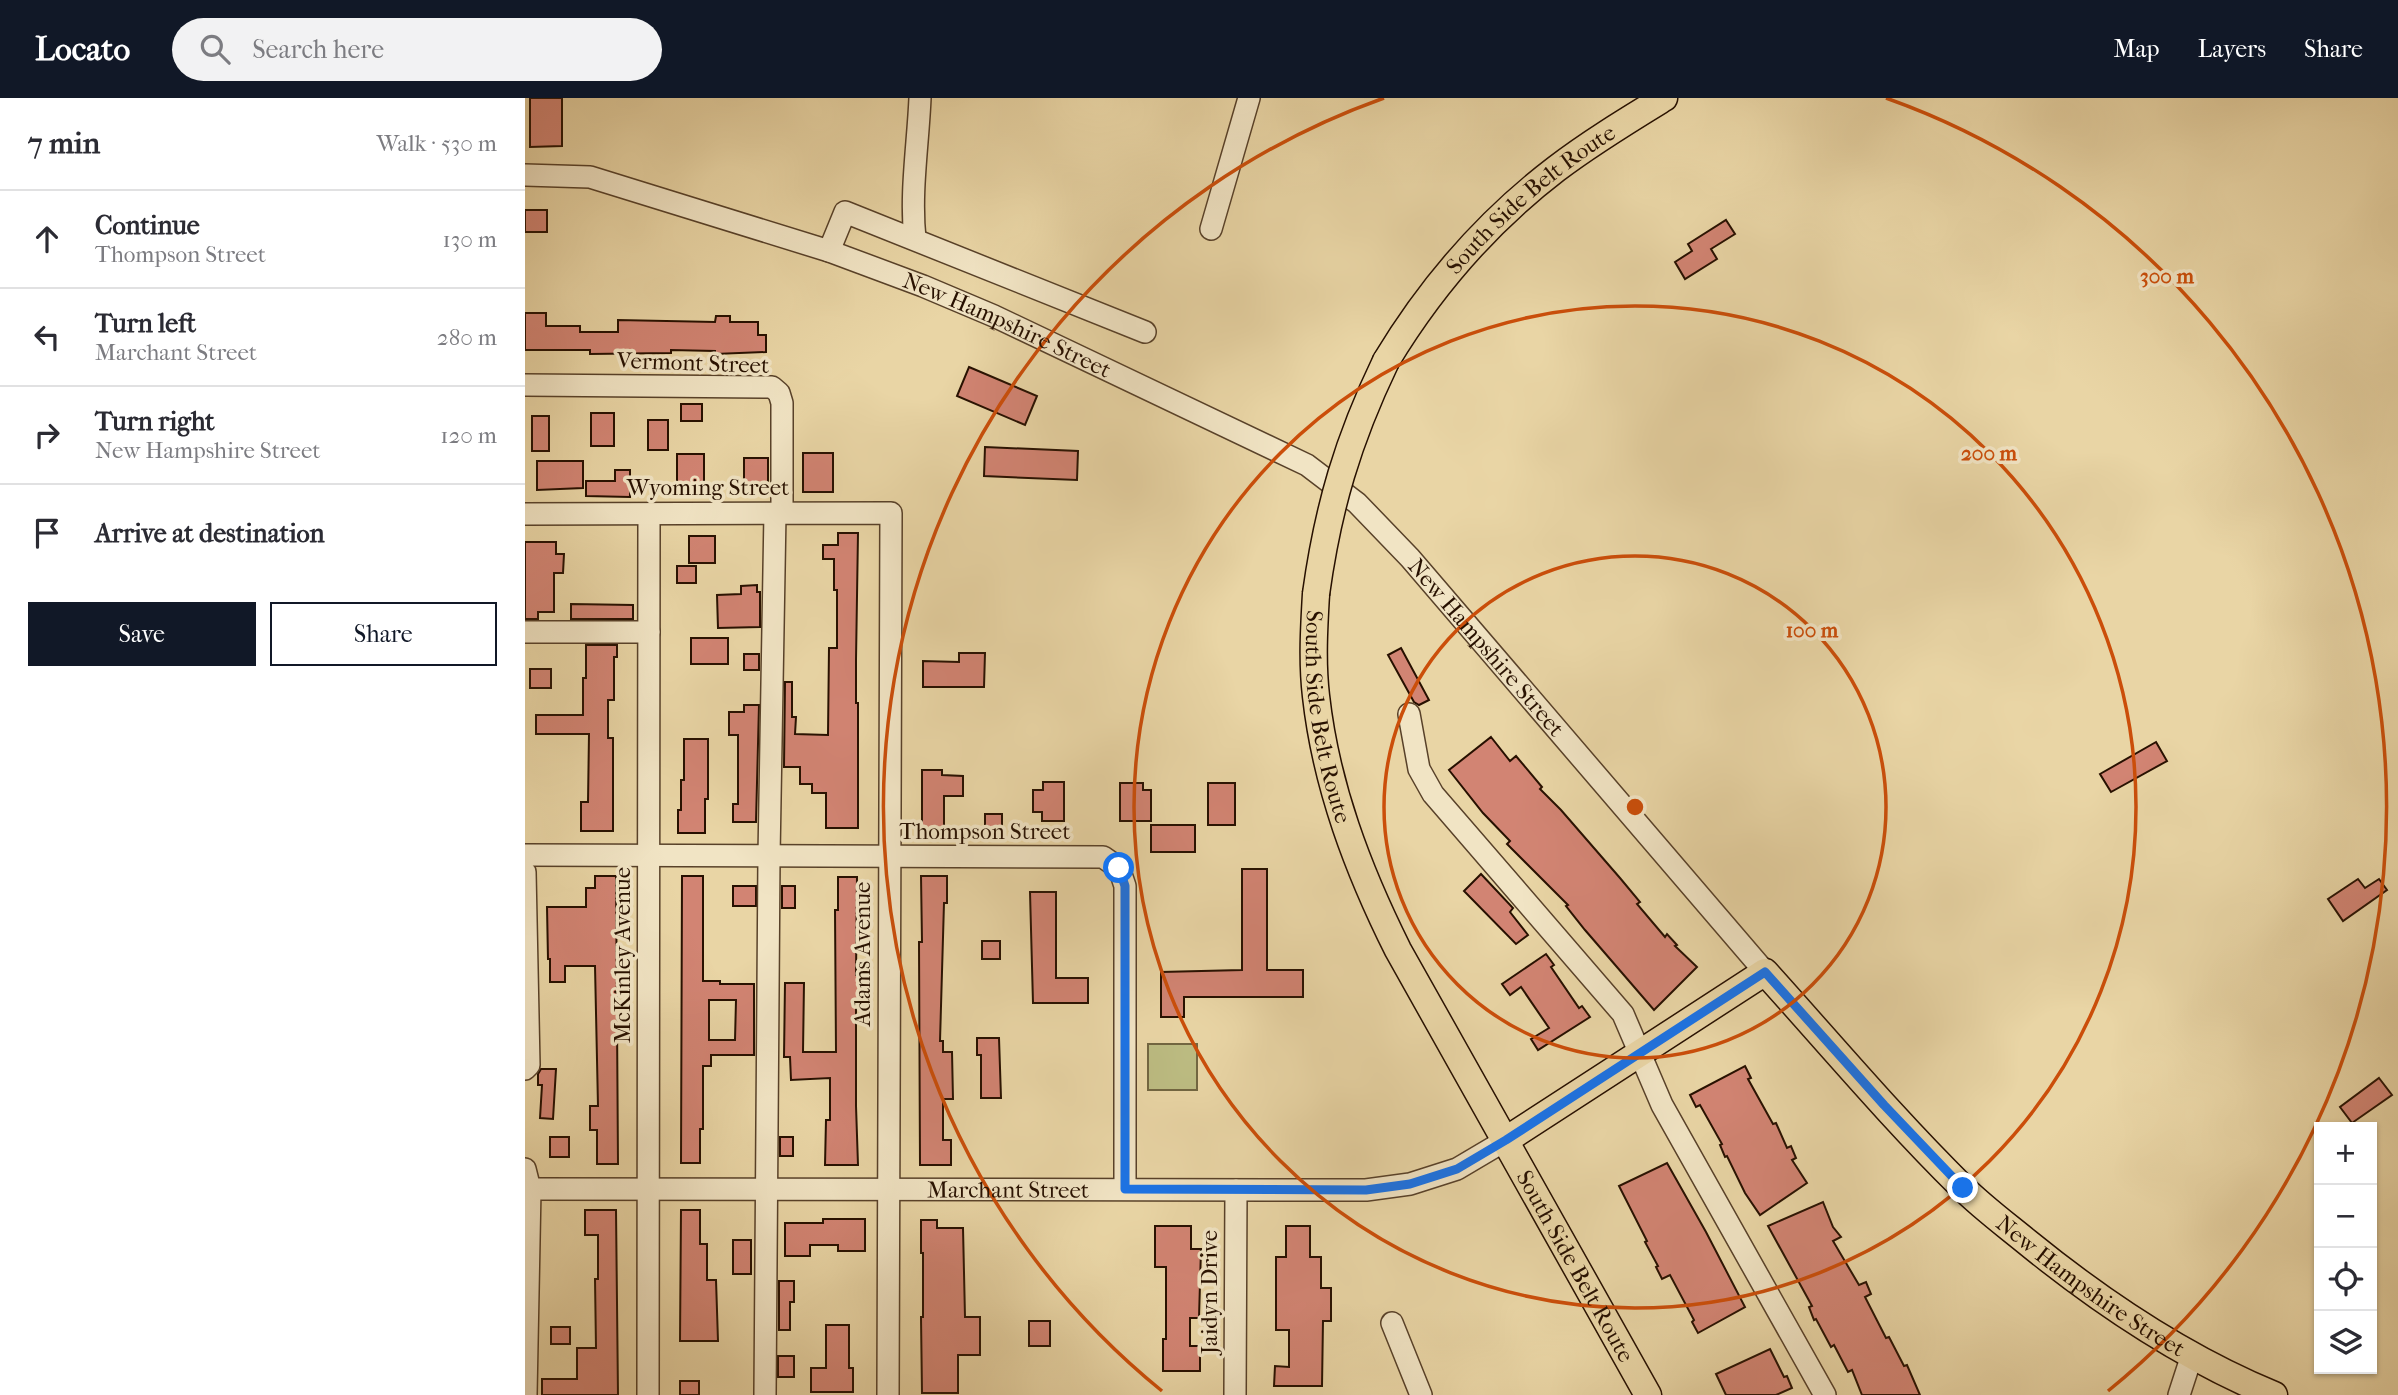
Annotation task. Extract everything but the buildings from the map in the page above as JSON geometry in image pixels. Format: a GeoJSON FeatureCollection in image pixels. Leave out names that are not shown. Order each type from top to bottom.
{"type":"FeatureCollection","features":[{"type":"Feature","properties":{"kind":"main road","name":"South Side Belt Route"},"geometry":{"type":"LineString","coordinates":[[1648,1395],[1398,950],[1370,894],[1345,828],[1324,751],[1316,695],[1313,643],[1316,594],[1333,498],[1361,416],[1386,361],[1413,317],[1445,277],[1498,220],[1556,168],[1664,98]]}},
{"type":"Feature","properties":{"kind":"main road","name":"Marchant Street"},"geometry":{"type":"LineString","coordinates":[[1506,1140],[1765,972]]}},
{"type":"Feature","properties":{"kind":"main road","name":"New Hampshire Street"},"geometry":{"type":"LineString","coordinates":[[1765,972],[1884,1105],[1963,1188],[2081,1286],[2192,1355],[2274,1395]]}},
{"type":"Feature","properties":{"kind":"street"},"geometry":{"type":"LineString","coordinates":[[915,239],[912,212],[920,98]]}},
{"type":"Feature","properties":{"kind":"street"},"geometry":{"type":"LineString","coordinates":[[1211,229],[1249,98]]}},
{"type":"Feature","properties":{"kind":"street","name":"New Hampshire Street"},"geometry":{"type":"LineString","coordinates":[[525,175],[590,177],[829,251],[994,316],[1307,465],[1357,503],[1468,623],[1765,972]]}},
{"type":"Feature","properties":{"kind":"street"},"geometry":{"type":"LineString","coordinates":[[829,251],[845,212],[1145,332]]}},
{"type":"Feature","properties":{"kind":"street","name":"Vermont Street"},"geometry":{"type":"LineString","coordinates":[[525,385],[772,387],[779,393],[782,403],[779,513]]}},
{"type":"Feature","properties":{"kind":"street"},"geometry":{"type":"LineString","coordinates":[[765,1395],[769,856],[779,513]]}},
{"type":"Feature","properties":{"kind":"street","name":"Wyoming Street"},"geometry":{"type":"LineString","coordinates":[[525,514],[891,513]]}},
{"type":"Feature","properties":{"kind":"street","name":"Adams Avenue"},"geometry":{"type":"LineString","coordinates":[[888,1395],[891,513]]}},
{"type":"Feature","properties":{"kind":"street","name":"McKinley Avenue"},"geometry":{"type":"LineString","coordinates":[[648,1395],[649,514]]}},
{"type":"Feature","properties":{"kind":"street"},"geometry":{"type":"LineString","coordinates":[[525,632],[649,632]]}},
{"type":"Feature","properties":{"kind":"street"},"geometry":{"type":"LineString","coordinates":[[1409,714],[1419,769],[1433,794],[1623,1014],[1662,1105],[1825,1395]]}},
{"type":"Feature","properties":{"kind":"street","name":"Thompson Street"},"geometry":{"type":"LineString","coordinates":[[525,855],[1103,857],[1119,868],[1125,886],[1125,1189]]}},
{"type":"Feature","properties":{"kind":"street"},"geometry":{"type":"LineString","coordinates":[[525,872],[529,1065],[525,1069]]}},
{"type":"Feature","properties":{"kind":"street","name":"Marchant Street"},"geometry":{"type":"LineString","coordinates":[[527,1182],[648,1189],[1366,1190],[1410,1184],[1457,1169],[1506,1140]]}},
{"type":"Feature","properties":{"kind":"street"},"geometry":{"type":"LineString","coordinates":[[526,1395],[527,1182]]}},
{"type":"Feature","properties":{"kind":"street","name":"Jaidyn Drive"},"geometry":{"type":"LineString","coordinates":[[1235,1395],[1236,1190]]}},
{"type":"Feature","properties":{"kind":"street"},"geometry":{"type":"LineString","coordinates":[[1392,1323],[1421,1395]]}},
{"type":"Feature","properties":{"kind":"street"},"geometry":{"type":"LineString","coordinates":[[2179,1395],[2192,1355]]}},
{"type":"Feature","properties":{"kind":"green space"},"geometry":{"type":"Polygon","coordinates":[[[1148,1044],[1197,1044],[1197,1090],[1148,1090],[1148,1044]]]}},
{"type":"Feature","properties":{"kind":"route"},"geometry":{"type":"LineString","coordinates":[[1119,868],[1125,886],[1125,1189],[1366,1190],[1410,1184],[1457,1169],[1765,972],[1884,1105],[1963,1188]]}}]}
